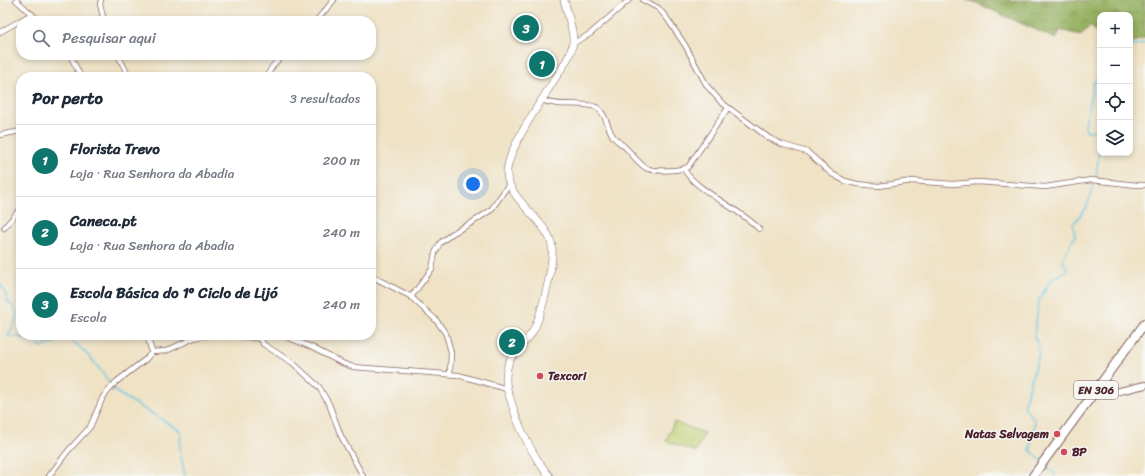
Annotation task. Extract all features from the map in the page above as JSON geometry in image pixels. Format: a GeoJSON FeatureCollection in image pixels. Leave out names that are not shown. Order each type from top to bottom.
{"type":"FeatureCollection","features":[{"type":"Feature","properties":{"kind":"main road"},"geometry":{"type":"LineString","coordinates":[[549,476],[535,457],[522,430],[507,389],[506,380],[510,360],[531,336],[539,318],[548,283],[552,246],[550,239],[509,184],[507,170],[523,131],[564,64],[572,44],[573,38],[564,0]]}},
{"type":"Feature","properties":{"kind":"main road","name":"EN 306"},"geometry":{"type":"LineString","coordinates":[[1033,476],[1145,323]]}},
{"type":"Feature","properties":{"kind":"street"},"geometry":{"type":"LineString","coordinates":[[16,0],[32,14],[28,16]]}},
{"type":"Feature","properties":{"kind":"street"},"geometry":{"type":"LineString","coordinates":[[101,0],[100,4],[103,16]]}},
{"type":"Feature","properties":{"kind":"street"},"geometry":{"type":"LineString","coordinates":[[320,16],[334,0]]}},
{"type":"Feature","properties":{"kind":"street"},"geometry":{"type":"LineString","coordinates":[[572,44],[590,34],[629,0]]}},
{"type":"Feature","properties":{"kind":"street"},"geometry":{"type":"LineString","coordinates":[[642,0],[658,8],[666,17],[685,45],[707,86],[728,108],[747,120],[769,138],[781,144],[807,152],[832,174],[844,181],[879,186],[912,181],[953,184],[978,182],[1045,187],[1091,180],[1145,185]]}},
{"type":"Feature","properties":{"kind":"street"},"geometry":{"type":"LineString","coordinates":[[0,32],[16,23]]}},
{"type":"Feature","properties":{"kind":"street"},"geometry":{"type":"LineString","coordinates":[[72,60],[78,72]]}},
{"type":"Feature","properties":{"kind":"street"},"geometry":{"type":"LineString","coordinates":[[120,60],[126,72]]}},
{"type":"Feature","properties":{"kind":"street"},"geometry":{"type":"LineString","coordinates":[[269,72],[278,60]]}},
{"type":"Feature","properties":{"kind":"street"},"geometry":{"type":"LineString","coordinates":[[542,100],[547,103],[584,105],[597,108],[602,113],[613,137],[646,168],[654,170],[680,170],[688,167],[728,108]]}},
{"type":"Feature","properties":{"kind":"street"},"geometry":{"type":"LineString","coordinates":[[0,135],[16,132]]}},
{"type":"Feature","properties":{"kind":"street"},"geometry":{"type":"LineString","coordinates":[[684,168],[694,181],[734,209],[759,229]]}},
{"type":"Feature","properties":{"kind":"street"},"geometry":{"type":"LineString","coordinates":[[411,297],[432,269],[435,253],[440,243],[453,233],[491,210],[509,184]]}},
{"type":"Feature","properties":{"kind":"street"},"geometry":{"type":"LineString","coordinates":[[4,228],[16,214]]}},
{"type":"Feature","properties":{"kind":"street"},"geometry":{"type":"LineString","coordinates":[[376,279],[411,297],[436,320],[446,334],[451,352],[450,374]]}},
{"type":"Feature","properties":{"kind":"street"},"geometry":{"type":"LineString","coordinates":[[148,340],[152,352]]}},
{"type":"Feature","properties":{"kind":"street"},"geometry":{"type":"LineString","coordinates":[[49,476],[68,451],[90,427],[104,397],[116,382],[146,360],[152,352],[166,351],[190,340]]}},
{"type":"Feature","properties":{"kind":"street"},"geometry":{"type":"LineString","coordinates":[[262,340],[263,344],[293,363],[319,387],[329,404],[341,436],[364,476]]}},
{"type":"Feature","properties":{"kind":"street"},"geometry":{"type":"LineString","coordinates":[[294,340],[353,367],[466,376],[507,389]]}},
{"type":"Feature","properties":{"kind":"street"},"geometry":{"type":"LineString","coordinates":[[1096,390],[1107,394],[1145,385]]}},
{"type":"Feature","properties":{"kind":"green space"},"geometry":{"type":"Polygon","coordinates":[[[966,0],[1145,0],[1145,38],[1133,42],[1133,12],[1097,12],[1097,33],[1091,26],[1080,35],[1060,30],[1056,39],[974,2],[966,0]]]}},
{"type":"Feature","properties":{"kind":"green space"},"geometry":{"type":"Polygon","coordinates":[[[674,422],[704,433],[696,452],[666,441],[674,422]]]}},
{"type":"Feature","properties":{"kind":"waterway"},"geometry":{"type":"LineString","coordinates":[[1133,46],[1145,43]]}},
{"type":"Feature","properties":{"kind":"waterway"},"geometry":{"type":"LineString","coordinates":[[1097,78],[1093,84],[1085,126],[1087,131],[1097,130]]}},
{"type":"Feature","properties":{"kind":"waterway"},"geometry":{"type":"LineString","coordinates":[[1096,178],[1099,156]]}},
{"type":"Feature","properties":{"kind":"waterway"},"geometry":{"type":"LineString","coordinates":[[1041,460],[1030,450],[1035,421],[1025,408],[1025,400],[1039,354],[1038,344],[1034,337],[1039,300],[1051,280],[1068,270],[1062,260],[1075,236],[1073,224],[1087,207],[1094,182]]}},
{"type":"Feature","properties":{"kind":"waterway"},"geometry":{"type":"LineString","coordinates":[[0,284],[5,291],[8,302],[15,309],[16,313]]}},
{"type":"Feature","properties":{"kind":"waterway"},"geometry":{"type":"LineString","coordinates":[[16,313],[16,318]]}},
{"type":"Feature","properties":{"kind":"waterway"},"geometry":{"type":"LineString","coordinates":[[16,318],[8,335],[16,337]]}},
{"type":"Feature","properties":{"kind":"waterway"},"geometry":{"type":"LineString","coordinates":[[29,340],[42,347],[57,340]]}},
{"type":"Feature","properties":{"kind":"waterway"},"geometry":{"type":"LineString","coordinates":[[70,340],[89,356],[111,385]]}},
{"type":"Feature","properties":{"kind":"waterway"},"geometry":{"type":"LineString","coordinates":[[113,388],[116,392],[181,431],[180,451],[185,476]]}},
{"type":"Feature","properties":{"kind":"waterway"},"geometry":{"type":"LineString","coordinates":[[1045,464],[1055,476]]}},
{"type":"Feature","properties":{"kind":"place","name":"Escola Básica do 1º Ciclo de Lijó"},"geometry":{"type":"Point","coordinates":[526,28]}},
{"type":"Feature","properties":{"kind":"place","name":"Florista Trevo"},"geometry":{"type":"Point","coordinates":[542,64]}},
{"type":"Feature","properties":{"kind":"place","name":"Caneca.pt"},"geometry":{"type":"Point","coordinates":[512,342]}},
{"type":"Feature","properties":{"kind":"place","name":"Texcori"},"geometry":{"type":"Point","coordinates":[540,376]}},
{"type":"Feature","properties":{"kind":"place","name":"Natas Selvagem"},"geometry":{"type":"Point","coordinates":[1057,434]}},
{"type":"Feature","properties":{"kind":"place","name":"BP"},"geometry":{"type":"Point","coordinates":[1064,452]}}]}
